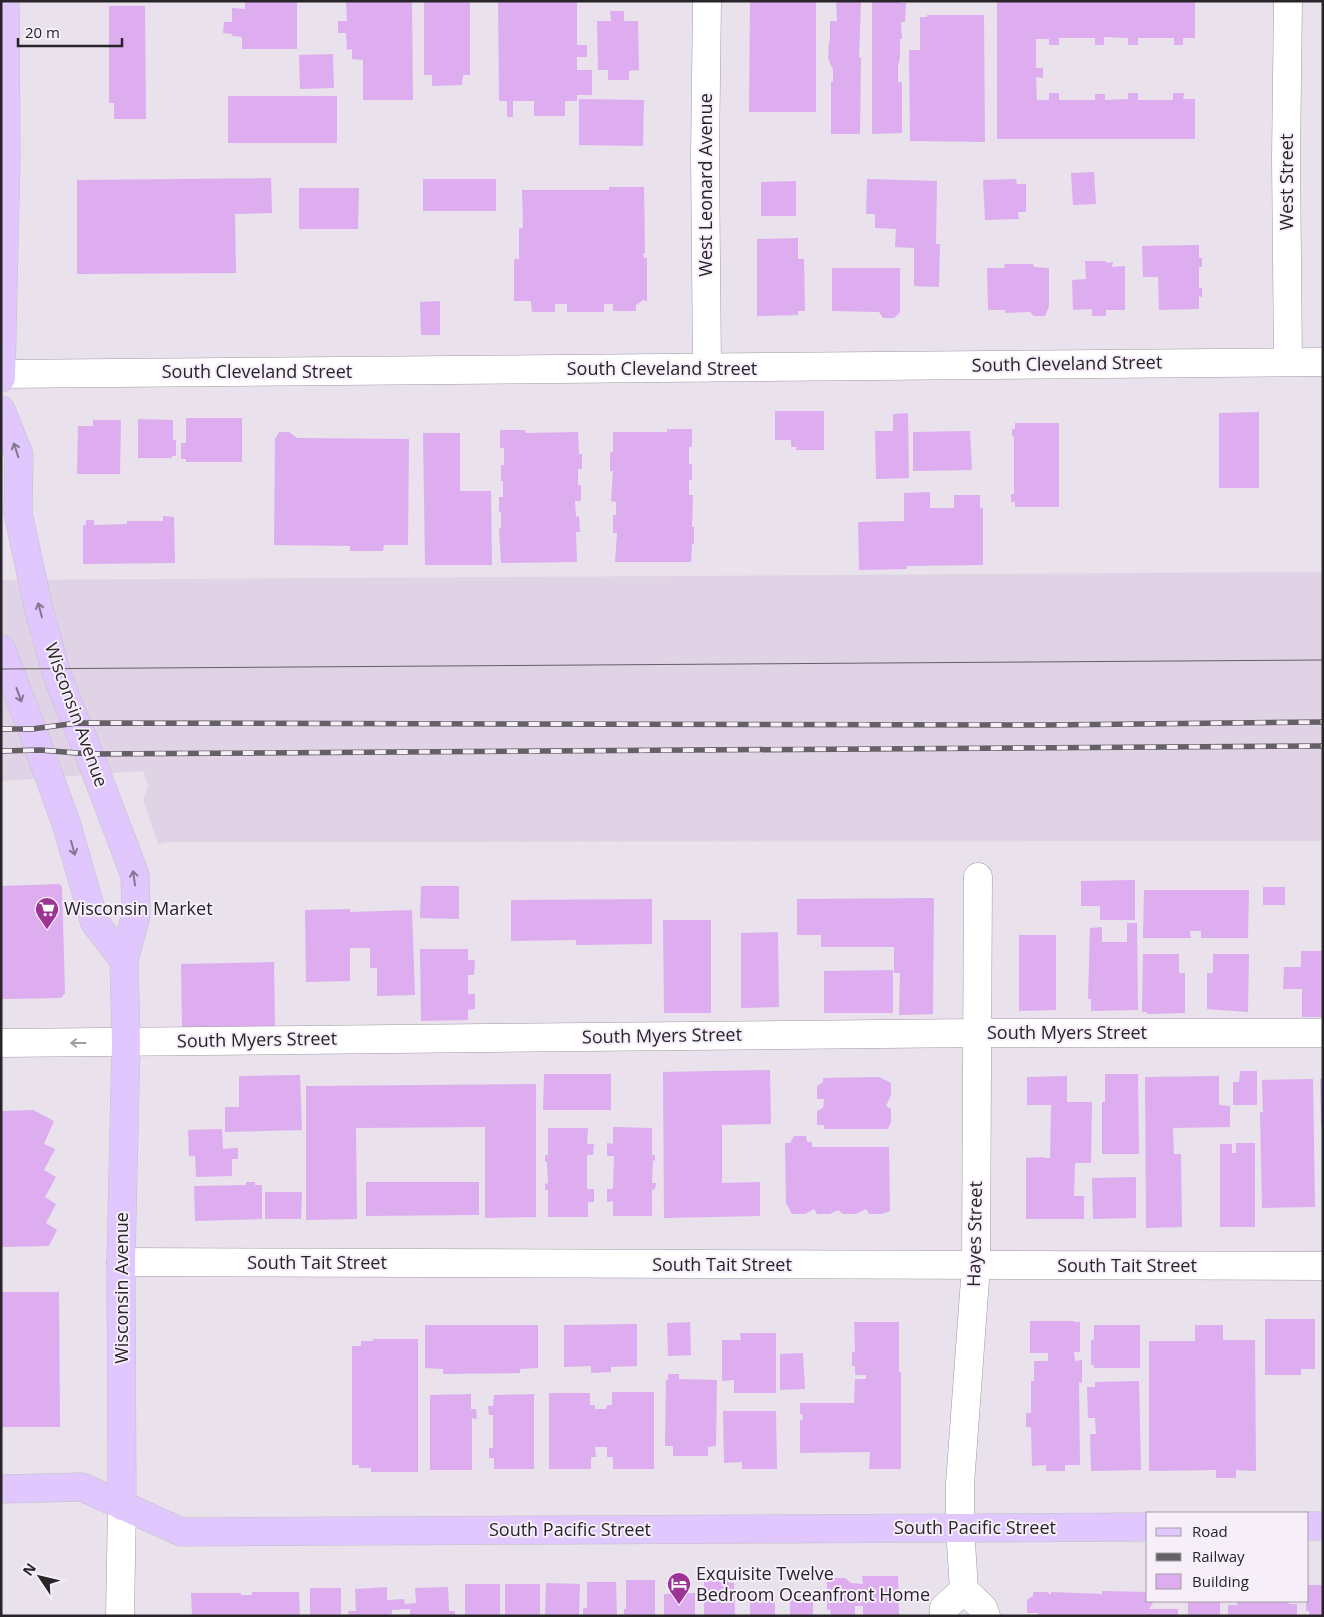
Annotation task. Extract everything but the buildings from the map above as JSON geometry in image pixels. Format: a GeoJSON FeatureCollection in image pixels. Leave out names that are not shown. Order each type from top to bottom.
{"type":"FeatureCollection","features":[{"type":"Feature","properties":{"kind":"main road"},"geometry":{"type":"LineString","coordinates":[[2,375],[6,156],[6,1]]}},
{"type":"Feature","properties":{"kind":"main road","name":"Wisconsin Avenue"},"geometry":{"type":"LineString","coordinates":[[1,410],[19,456],[18,513],[34,588],[55,668],[90,754],[135,875],[136,915],[124,960],[126,1042],[121,1262],[122,1506]]}},
{"type":"Feature","properties":{"kind":"main road"},"geometry":{"type":"LineString","coordinates":[[1,649],[67,826],[95,923],[124,960]]}},
{"type":"Feature","properties":{"kind":"main road","name":"South Pacific Street"},"geometry":{"type":"LineString","coordinates":[[1,1488],[82,1487],[181,1532],[1146,1527]]}},
{"type":"Feature","properties":{"kind":"main road"},"geometry":{"type":"LineString","coordinates":[[1309,1526],[1323,1526]]}},
{"type":"Feature","properties":{"kind":"street","name":"West Leonard Avenue"},"geometry":{"type":"LineString","coordinates":[[707,1],[707,368]]}},
{"type":"Feature","properties":{"kind":"street","name":"West Street"},"geometry":{"type":"LineString","coordinates":[[1288,1],[1286,158],[1288,362]]}},
{"type":"Feature","properties":{"kind":"street","name":"South Cleveland Street"},"geometry":{"type":"LineString","coordinates":[[2,375],[1323,362]]}},
{"type":"Feature","properties":{"kind":"street","name":"Hayes Street"},"geometry":{"type":"LineString","coordinates":[[964,1590],[960,1528],[960,1484],[976,1266],[978,877]]}},
{"type":"Feature","properties":{"kind":"street","name":"South Myers Street"},"geometry":{"type":"LineString","coordinates":[[1,1043],[976,1032],[1323,1034]]}},
{"type":"Feature","properties":{"kind":"street","name":"South Tait Street"},"geometry":{"type":"LineString","coordinates":[[121,1262],[1323,1266]]}},
{"type":"Feature","properties":{"kind":"street","name":"Wisconsin Avenue"},"geometry":{"type":"LineString","coordinates":[[120,1616],[122,1506]]}},
{"type":"Feature","properties":{"kind":"street"},"geometry":{"type":"LineString","coordinates":[[944,1616],[944,1608],[964,1590],[983,1608],[986,1616]]}},
{"type":"Feature","properties":{"kind":"shaded area"},"geometry":{"type":"Polygon","coordinates":[[[1323,572],[1323,841],[169,842],[158,844],[143,799],[148,786],[143,771],[1,781],[1,580],[1323,572]]]}},
{"type":"Feature","properties":{"kind":"tram line"},"geometry":{"type":"LineString","coordinates":[[1,669],[1323,660]]}},
{"type":"Feature","properties":{"kind":"railway"},"geometry":{"type":"LineString","coordinates":[[1,729],[32,729],[77,723],[1047,725],[1323,722]]}},
{"type":"Feature","properties":{"kind":"railway"},"geometry":{"type":"LineString","coordinates":[[1,751],[40,750],[89,754],[1323,746]]}},
{"type":"Feature","properties":{"kind":"place","name":"Wisconsin Market"},"geometry":{"type":"Point","coordinates":[47,930]}},
{"type":"Feature","properties":{"kind":"place","name":"Exquisite Twelve Bedroom Oceanfront Home"},"geometry":{"type":"Point","coordinates":[679,1605]}}]}
